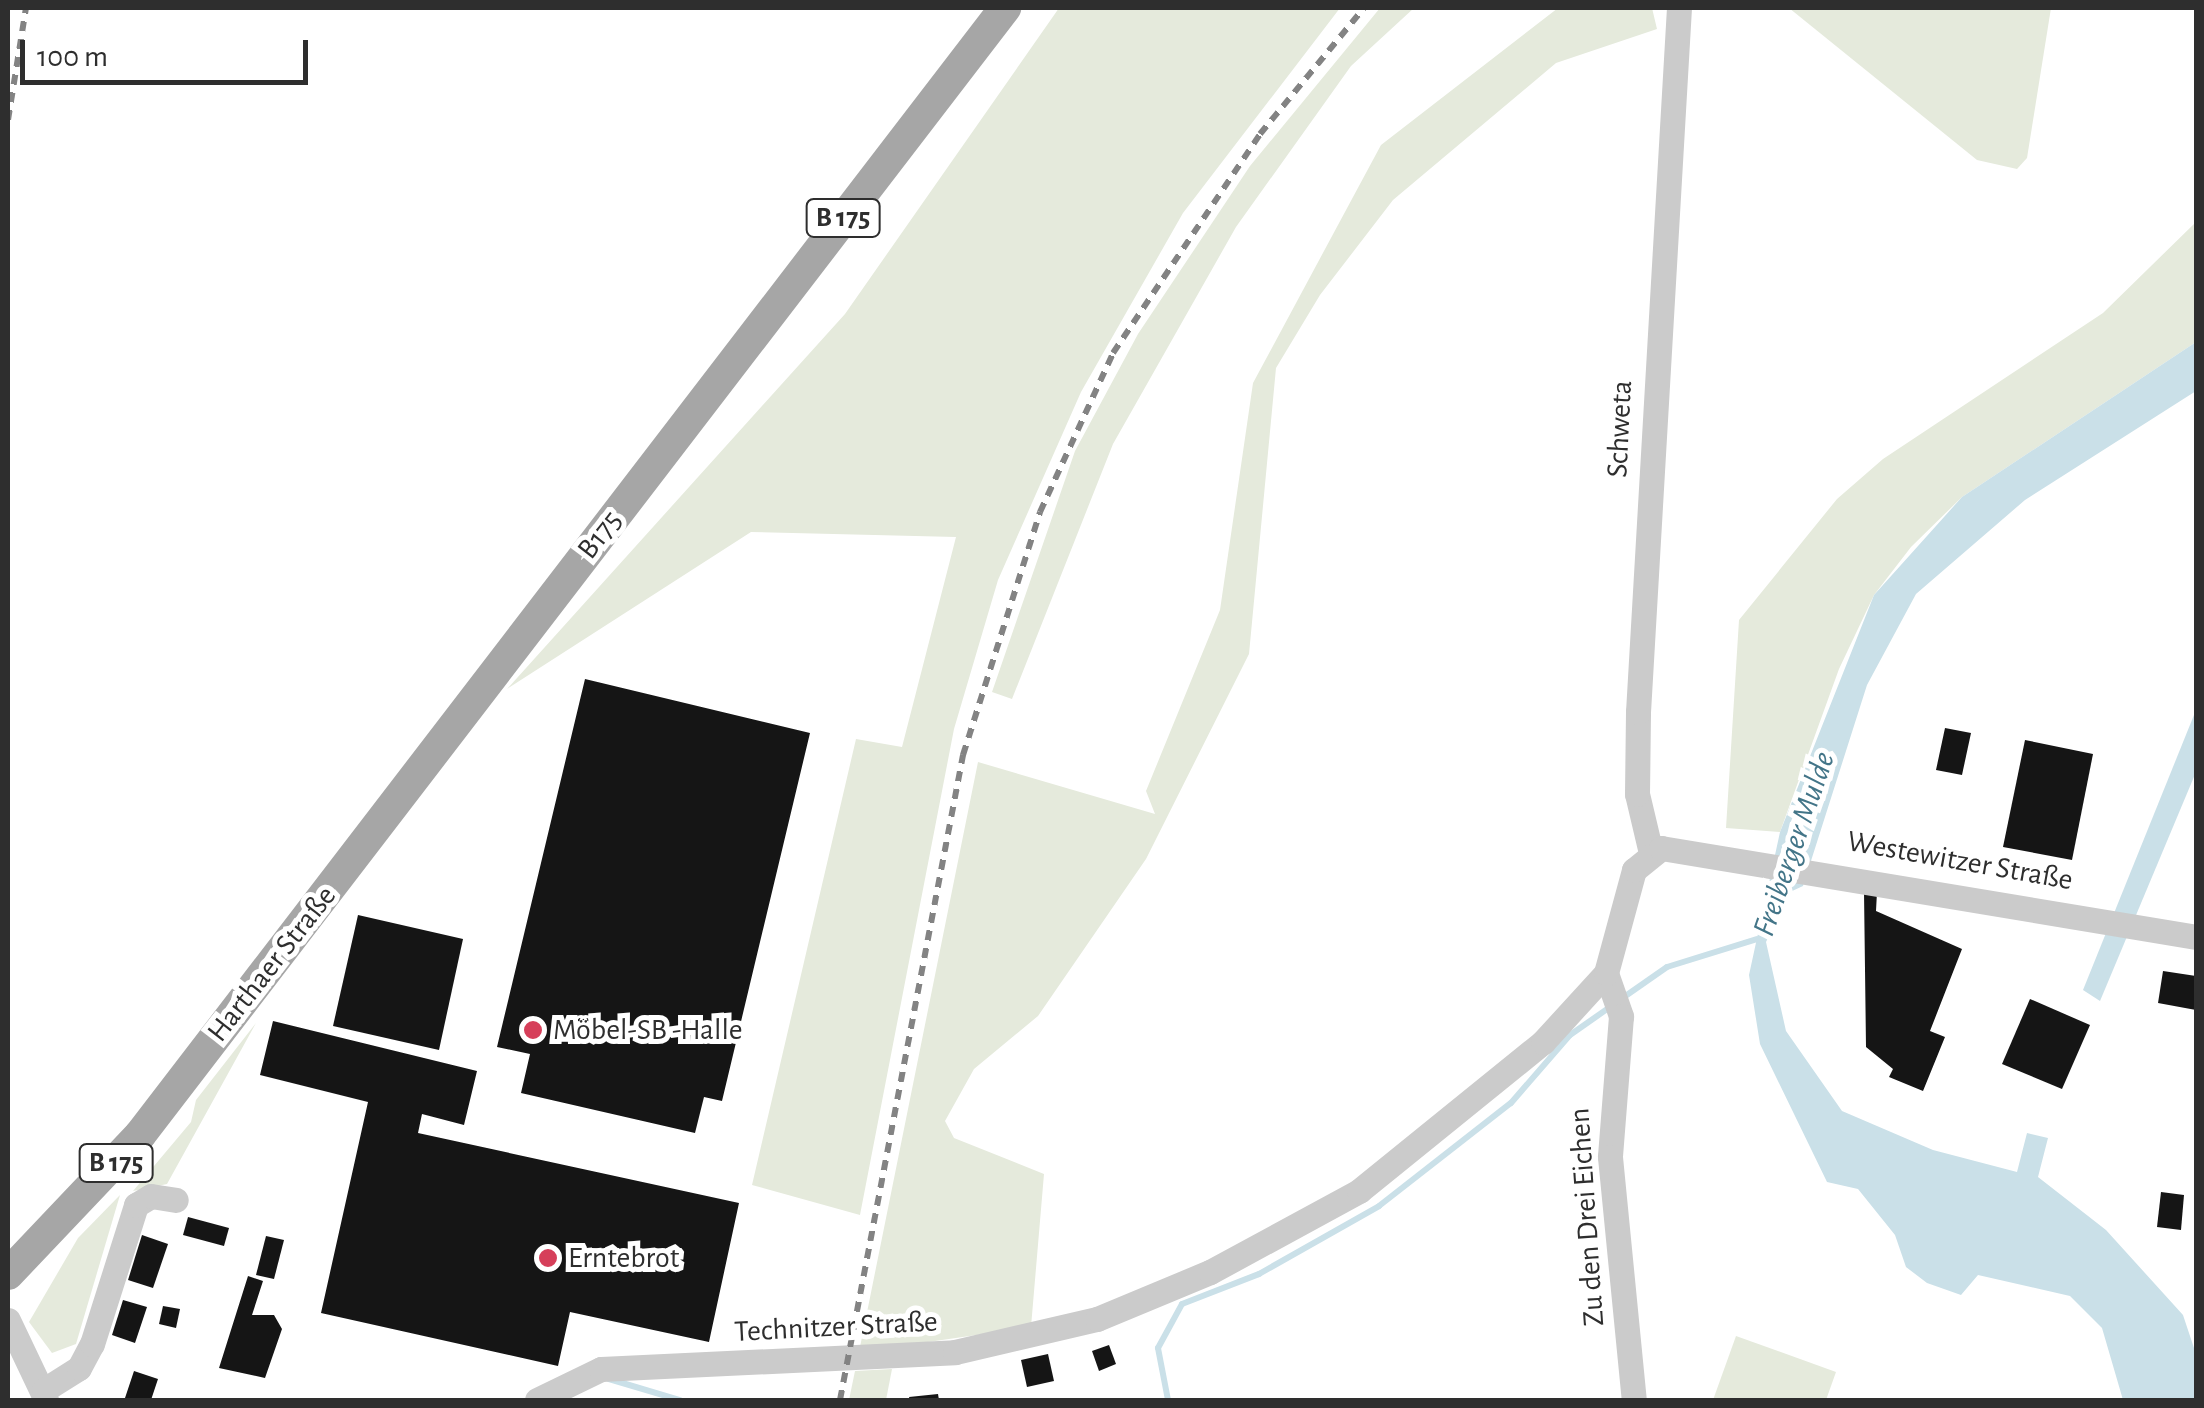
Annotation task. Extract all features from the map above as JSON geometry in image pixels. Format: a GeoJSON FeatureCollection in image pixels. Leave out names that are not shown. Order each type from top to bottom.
{"type":"FeatureCollection","features":[{"type":"Feature","properties":{"kind":"main road","name":"B175"},"geometry":{"type":"LineString","coordinates":[[519,640],[1005,8]]}},
{"type":"Feature","properties":{"kind":"main road","name":"Harthaer Straße"},"geometry":{"type":"LineString","coordinates":[[8,1274],[140,1135],[519,640]]}},
{"type":"Feature","properties":{"kind":"street","name":"Schweta"},"geometry":{"type":"LineString","coordinates":[[1651,852],[1637,794],[1638,712],[1679,8]]}},
{"type":"Feature","properties":{"kind":"street","name":"Westewitzer Straße"},"geometry":{"type":"LineString","coordinates":[[1651,852],[1714,852],[2196,936]]}},
{"type":"Feature","properties":{"kind":"street","name":"Zu den Drei Eichen"},"geometry":{"type":"LineString","coordinates":[[1634,1400],[1610,1158],[1614,995],[1634,870],[1651,852]]}},
{"type":"Feature","properties":{"kind":"street","name":"Technitzer Straße"},"geometry":{"type":"LineString","coordinates":[[537,1400],[601,1369],[902,1359],[1010,1341],[1139,1302],[1359,1191],[1614,995]]}},
{"type":"Feature","properties":{"kind":"street"},"geometry":{"type":"LineString","coordinates":[[41,1386],[79,1368],[92,1344],[136,1205],[151,1196],[176,1200]]}},
{"type":"Feature","properties":{"kind":"street"},"geometry":{"type":"LineString","coordinates":[[8,1320],[41,1386]]}},
{"type":"Feature","properties":{"kind":"street"},"geometry":{"type":"LineString","coordinates":[[8,1350],[41,1386]]}},
{"type":"Feature","properties":{"kind":"shaded area"},"geometry":{"type":"Polygon","coordinates":[[[1059,8],[1340,8],[1183,213],[1081,392],[998,580],[954,729],[860,1215],[752,1185],[856,739],[902,747],[956,537],[751,532],[507,689],[845,314],[1059,8]]]}},
{"type":"Feature","properties":{"kind":"shaded area"},"geometry":{"type":"Polygon","coordinates":[[[1380,8],[1414,8],[1351,66],[1236,227],[1113,444],[1012,699],[992,692],[1075,451],[1138,334],[1250,166],[1380,8]]]}},
{"type":"Feature","properties":{"kind":"shaded area"},"geometry":{"type":"Polygon","coordinates":[[[1558,8],[1652,8],[1657,29],[1556,63],[1393,200],[1320,295],[1276,368],[1249,654],[1146,859],[1038,1016],[974,1069],[945,1121],[954,1138],[1044,1174],[1031,1327],[859,1352],[978,762],[1155,814],[1146,791],[1220,610],[1253,383],[1381,145],[1558,8]]]}},
{"type":"Feature","properties":{"kind":"shaded area"},"geometry":{"type":"Polygon","coordinates":[[[1789,8],[2051,8],[2027,158],[2017,169],[1977,160],[1789,8]]]}},
{"type":"Feature","properties":{"kind":"shaded area"},"geometry":{"type":"Polygon","coordinates":[[[2196,222],[2196,342],[1962,497],[1911,547],[1874,595],[1839,669],[1780,832],[1726,828],[1739,620],[1837,499],[1883,459],[2103,313],[2196,222]]]}},
{"type":"Feature","properties":{"kind":"shaded area"},"geometry":{"type":"Polygon","coordinates":[[[256,1023],[167,1184],[133,1191],[191,1122],[196,1100],[256,1023]]]}},
{"type":"Feature","properties":{"kind":"shaded area"},"geometry":{"type":"Polygon","coordinates":[[[120,1195],[76,1344],[52,1353],[29,1322],[78,1238],[120,1195]]]}},
{"type":"Feature","properties":{"kind":"shaded area"},"geometry":{"type":"Polygon","coordinates":[[[1736,1336],[1836,1372],[1826,1400],[1713,1400],[1736,1336]]]}},
{"type":"Feature","properties":{"kind":"shaded area"},"geometry":{"type":"Polygon","coordinates":[[[892,1369],[886,1400],[849,1400],[855,1371],[892,1369]]]}},
{"type":"Feature","properties":{"kind":"water","name":"Freiberger Mulde"},"geometry":{"type":"Polygon","coordinates":[[[2196,342],[2196,391],[2025,500],[1916,594],[1867,685],[1803,886],[1790,892],[1766,942],[1786,1031],[1842,1111],[1933,1150],[2017,1172],[2027,1133],[2048,1138],[2038,1177],[2106,1230],[2183,1315],[2196,1354],[2196,1400],[2123,1400],[2102,1328],[2070,1296],[1978,1275],[1961,1295],[1927,1283],[1906,1267],[1895,1235],[1858,1189],[1827,1182],[1760,1044],[1749,975],[1780,832],[1874,595],[1962,497],[2196,342]]]}},
{"type":"Feature","properties":{"kind":"water"},"geometry":{"type":"Polygon","coordinates":[[[2196,710],[2196,772],[2100,1001],[2083,990],[2196,710]]]}},
{"type":"Feature","properties":{"kind":"building"},"geometry":{"type":"Polygon","coordinates":[[[585,679],[810,733],[722,1101],[704,1097],[695,1133],[521,1093],[530,1054],[497,1047],[585,679]]]}},
{"type":"Feature","properties":{"kind":"building"},"geometry":{"type":"Polygon","coordinates":[[[1945,728],[1971,733],[1962,775],[1936,770],[1945,728]]]}},
{"type":"Feature","properties":{"kind":"building"},"geometry":{"type":"Polygon","coordinates":[[[2025,740],[2093,754],[2072,860],[2003,847],[2025,740]]]}},
{"type":"Feature","properties":{"kind":"building"},"geometry":{"type":"Polygon","coordinates":[[[1864,892],[1877,892],[1876,911],[1962,949],[1930,1031],[1945,1037],[1923,1091],[1889,1077],[1893,1069],[1866,1047],[1864,892]]]}},
{"type":"Feature","properties":{"kind":"building"},"geometry":{"type":"Polygon","coordinates":[[[358,915],[463,939],[439,1050],[333,1026],[358,915]]]}},
{"type":"Feature","properties":{"kind":"building"},"geometry":{"type":"Polygon","coordinates":[[[2163,971],[2196,976],[2196,1010],[2158,1003],[2163,971]]]}},
{"type":"Feature","properties":{"kind":"building"},"geometry":{"type":"Polygon","coordinates":[[[2030,999],[2090,1025],[2062,1089],[2002,1064],[2030,999]]]}},
{"type":"Feature","properties":{"kind":"building","name":"Erntebrot"},"geometry":{"type":"Polygon","coordinates":[[[273,1021],[477,1071],[464,1125],[422,1114],[418,1133],[739,1203],[709,1342],[570,1312],[558,1366],[321,1313],[368,1102],[260,1075],[273,1021]]]}},
{"type":"Feature","properties":{"kind":"building"},"geometry":{"type":"Polygon","coordinates":[[[2161,1192],[2184,1195],[2181,1230],[2157,1227],[2161,1192]]]}},
{"type":"Feature","properties":{"kind":"building"},"geometry":{"type":"Polygon","coordinates":[[[188,1217],[229,1228],[224,1246],[183,1235],[188,1217]]]}},
{"type":"Feature","properties":{"kind":"building"},"geometry":{"type":"Polygon","coordinates":[[[142,1235],[168,1244],[153,1288],[128,1280],[142,1235]]]}},
{"type":"Feature","properties":{"kind":"building"},"geometry":{"type":"Polygon","coordinates":[[[266,1236],[284,1240],[274,1279],[256,1275],[266,1236]]]}},
{"type":"Feature","properties":{"kind":"building"},"geometry":{"type":"Polygon","coordinates":[[[248,1276],[263,1281],[252,1315],[274,1315],[282,1329],[265,1378],[219,1368],[248,1276]]]}},
{"type":"Feature","properties":{"kind":"building"},"geometry":{"type":"Polygon","coordinates":[[[123,1300],[147,1307],[135,1343],[112,1335],[123,1300]]]}},
{"type":"Feature","properties":{"kind":"building"},"geometry":{"type":"Polygon","coordinates":[[[163,1306],[180,1309],[176,1328],[159,1324],[163,1306]]]}},
{"type":"Feature","properties":{"kind":"building"},"geometry":{"type":"Polygon","coordinates":[[[1109,1345],[1116,1364],[1099,1371],[1092,1351],[1109,1345]]]}},
{"type":"Feature","properties":{"kind":"building"},"geometry":{"type":"Polygon","coordinates":[[[1048,1354],[1054,1381],[1027,1387],[1021,1360],[1048,1354]]]}},
{"type":"Feature","properties":{"kind":"building"},"geometry":{"type":"Polygon","coordinates":[[[134,1371],[158,1379],[151,1400],[125,1398],[134,1371]]]}},
{"type":"Feature","properties":{"kind":"building"},"geometry":{"type":"Polygon","coordinates":[[[938,1394],[939,1400],[909,1397],[938,1394]]]}},
{"type":"Feature","properties":{"kind":"waterway","name":"Freiberger Mulde"},"geometry":{"type":"LineString","coordinates":[[1624,997],[1667,967],[1757,939]]}},
{"type":"Feature","properties":{"kind":"waterway"},"geometry":{"type":"LineString","coordinates":[[1168,1400],[1158,1348],[1182,1304],[1259,1274],[1379,1206],[1511,1103],[1570,1035],[1610,1007]]}},
{"type":"Feature","properties":{"kind":"waterway"},"geometry":{"type":"LineString","coordinates":[[609,1379],[680,1400]]}},
{"type":"Feature","properties":{"kind":"railway"},"geometry":{"type":"LineString","coordinates":[[8,120],[26,8]]}},
{"type":"Feature","properties":{"kind":"railway"},"geometry":{"type":"LineString","coordinates":[[840,1400],[963,755],[1040,512],[1113,353],[1260,134],[1364,8]]}},
{"type":"Feature","properties":{"kind":"place","name":"Möbel-SB -Halle"},"geometry":{"type":"Point","coordinates":[533,1030]}},
{"type":"Feature","properties":{"kind":"place","name":"Erntebrot"},"geometry":{"type":"Point","coordinates":[548,1258]}}]}
